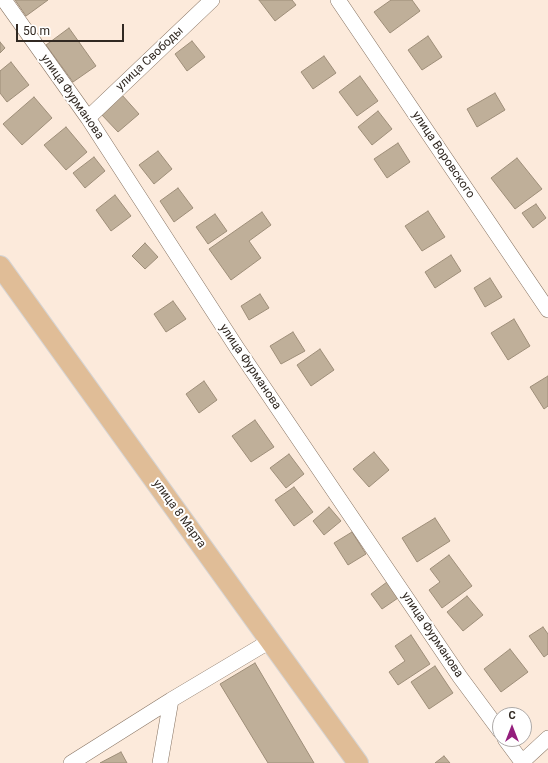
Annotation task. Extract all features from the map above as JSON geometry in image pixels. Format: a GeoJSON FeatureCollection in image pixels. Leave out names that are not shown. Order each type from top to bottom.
{"type":"FeatureCollection","features":[{"type":"Feature","properties":{"kind":"main road","name":"улица 8 Марта"},"geometry":{"type":"LineString","coordinates":[[0,266],[358,763]]}},
{"type":"Feature","properties":{"kind":"street","name":"улица Фурманова"},"geometry":{"type":"LineString","coordinates":[[4,0],[88,118],[241,354],[460,677],[492,721]]}},
{"type":"Feature","properties":{"kind":"street","name":"улица Свободы"},"geometry":{"type":"LineString","coordinates":[[88,118],[212,0]]}},
{"type":"Feature","properties":{"kind":"street","name":"улица Воровского"},"geometry":{"type":"LineString","coordinates":[[338,0],[548,310]]}},
{"type":"Feature","properties":{"kind":"street"},"geometry":{"type":"LineString","coordinates":[[71,763],[171,700],[270,641]]}},
{"type":"Feature","properties":{"kind":"street"},"geometry":{"type":"LineString","coordinates":[[160,763],[171,700]]}},
{"type":"Feature","properties":{"kind":"street"},"geometry":{"type":"LineString","coordinates":[[511,747],[521,762],[548,738]]}},
{"type":"Feature","properties":{"kind":"building"},"geometry":{"type":"Polygon","coordinates":[[[15,0],[48,0],[26,16],[15,0]]]}},
{"type":"Feature","properties":{"kind":"building"},"geometry":{"type":"Polygon","coordinates":[[[259,0],[292,0],[296,5],[275,21],[259,0]]]}},
{"type":"Feature","properties":{"kind":"building"},"geometry":{"type":"Polygon","coordinates":[[[391,0],[412,0],[420,11],[390,33],[374,12],[391,0]]]}},
{"type":"Feature","properties":{"kind":"building"},"geometry":{"type":"Polygon","coordinates":[[[69,28],[96,66],[73,82],[46,45],[69,28]]]}},
{"type":"Feature","properties":{"kind":"building"},"geometry":{"type":"Polygon","coordinates":[[[428,36],[442,57],[422,70],[408,50],[428,36]]]}},
{"type":"Feature","properties":{"kind":"building"},"geometry":{"type":"Polygon","coordinates":[[[192,41],[205,57],[187,71],[175,54],[192,41]]]}},
{"type":"Feature","properties":{"kind":"building"},"geometry":{"type":"Polygon","coordinates":[[[0,42],[5,48],[0,53],[0,42]]]}},
{"type":"Feature","properties":{"kind":"building"},"geometry":{"type":"Polygon","coordinates":[[[324,56],[336,73],[313,89],[301,72],[324,56]]]}},
{"type":"Feature","properties":{"kind":"building"},"geometry":{"type":"Polygon","coordinates":[[[11,62],[29,85],[7,102],[0,93],[0,71],[11,62]]]}},
{"type":"Feature","properties":{"kind":"building"},"geometry":{"type":"Polygon","coordinates":[[[360,76],[378,101],[357,116],[339,92],[360,76]]]}},
{"type":"Feature","properties":{"kind":"building"},"geometry":{"type":"Polygon","coordinates":[[[495,93],[505,110],[477,127],[467,109],[495,93]]]}},
{"type":"Feature","properties":{"kind":"building"},"geometry":{"type":"Polygon","coordinates":[[[122,95],[139,114],[118,132],[101,114],[122,95]]]}},
{"type":"Feature","properties":{"kind":"building"},"geometry":{"type":"Polygon","coordinates":[[[34,97],[52,118],[22,145],[3,124],[34,97]]]}},
{"type":"Feature","properties":{"kind":"building"},"geometry":{"type":"Polygon","coordinates":[[[378,111],[392,129],[372,145],[358,127],[378,111]]]}},
{"type":"Feature","properties":{"kind":"building"},"geometry":{"type":"Polygon","coordinates":[[[66,127],[87,152],[66,170],[44,145],[66,127]]]}},
{"type":"Feature","properties":{"kind":"building"},"geometry":{"type":"Polygon","coordinates":[[[398,143],[410,162],[387,178],[374,159],[398,143]]]}},
{"type":"Feature","properties":{"kind":"building"},"geometry":{"type":"Polygon","coordinates":[[[158,151],[172,169],[154,184],[139,165],[158,151]]]}},
{"type":"Feature","properties":{"kind":"building"},"geometry":{"type":"Polygon","coordinates":[[[94,157],[105,171],[85,188],[73,173],[94,157]]]}},
{"type":"Feature","properties":{"kind":"building"},"geometry":{"type":"Polygon","coordinates":[[[517,158],[542,189],[515,209],[491,178],[517,158]]]}},
{"type":"Feature","properties":{"kind":"building"},"geometry":{"type":"Polygon","coordinates":[[[178,188],[193,208],[174,222],[160,201],[178,188]]]}},
{"type":"Feature","properties":{"kind":"building"},"geometry":{"type":"Polygon","coordinates":[[[115,195],[131,216],[111,231],[96,210],[115,195]]]}},
{"type":"Feature","properties":{"kind":"building"},"geometry":{"type":"Polygon","coordinates":[[[536,204],[546,218],[533,228],[522,213],[536,204]]]}},
{"type":"Feature","properties":{"kind":"building"},"geometry":{"type":"Polygon","coordinates":[[[428,211],[445,237],[422,251],[405,226],[428,211]]]}},
{"type":"Feature","properties":{"kind":"building"},"geometry":{"type":"Polygon","coordinates":[[[262,212],[271,225],[249,241],[261,258],[231,280],[209,249],[262,212]]]}},
{"type":"Feature","properties":{"kind":"building"},"geometry":{"type":"Polygon","coordinates":[[[215,214],[227,231],[208,244],[196,227],[215,214]]]}},
{"type":"Feature","properties":{"kind":"building"},"geometry":{"type":"Polygon","coordinates":[[[145,243],[158,257],[145,269],[132,256],[145,243]]]}},
{"type":"Feature","properties":{"kind":"building"},"geometry":{"type":"Polygon","coordinates":[[[451,255],[461,271],[435,288],[425,272],[451,255]]]}},
{"type":"Feature","properties":{"kind":"building"},"geometry":{"type":"Polygon","coordinates":[[[490,278],[502,297],[485,307],[474,288],[490,278]]]}},
{"type":"Feature","properties":{"kind":"building"},"geometry":{"type":"Polygon","coordinates":[[[260,294],[269,308],[249,320],[241,306],[260,294]]]}},
{"type":"Feature","properties":{"kind":"building"},"geometry":{"type":"Polygon","coordinates":[[[173,301],[186,319],[166,332],[154,314],[173,301]]]}},
{"type":"Feature","properties":{"kind":"building"},"geometry":{"type":"Polygon","coordinates":[[[514,319],[530,346],[508,360],[491,333],[514,319]]]}},
{"type":"Feature","properties":{"kind":"building"},"geometry":{"type":"Polygon","coordinates":[[[293,332],[305,351],[281,364],[270,346],[293,332]]]}},
{"type":"Feature","properties":{"kind":"building"},"geometry":{"type":"Polygon","coordinates":[[[320,349],[334,370],[311,386],[297,365],[320,349]]]}},
{"type":"Feature","properties":{"kind":"building"},"geometry":{"type":"Polygon","coordinates":[[[548,376],[548,406],[544,409],[530,387],[548,376]]]}},
{"type":"Feature","properties":{"kind":"building"},"geometry":{"type":"Polygon","coordinates":[[[204,381],[217,400],[199,413],[186,394],[204,381]]]}},
{"type":"Feature","properties":{"kind":"building"},"geometry":{"type":"Polygon","coordinates":[[[255,420],[274,447],[251,462],[232,436],[255,420]]]}},
{"type":"Feature","properties":{"kind":"building"},"geometry":{"type":"Polygon","coordinates":[[[374,452],[389,470],[369,487],[353,469],[374,452]]]}},
{"type":"Feature","properties":{"kind":"building"},"geometry":{"type":"Polygon","coordinates":[[[289,454],[304,474],[286,488],[270,468],[289,454]]]}},
{"type":"Feature","properties":{"kind":"building"},"geometry":{"type":"Polygon","coordinates":[[[294,487],[313,512],[294,526],[275,500],[294,487]]]}},
{"type":"Feature","properties":{"kind":"building"},"geometry":{"type":"Polygon","coordinates":[[[329,507],[341,521],[324,535],[313,521],[329,507]]]}},
{"type":"Feature","properties":{"kind":"building"},"geometry":{"type":"Polygon","coordinates":[[[435,518],[450,541],[417,562],[402,538],[435,518]]]}},
{"type":"Feature","properties":{"kind":"building"},"geometry":{"type":"Polygon","coordinates":[[[352,532],[366,554],[348,565],[334,543],[352,532]]]}},
{"type":"Feature","properties":{"kind":"building"},"geometry":{"type":"Polygon","coordinates":[[[449,555],[472,586],[442,608],[429,590],[440,582],[430,569],[449,555]]]}},
{"type":"Feature","properties":{"kind":"building"},"geometry":{"type":"Polygon","coordinates":[[[387,582],[398,598],[382,609],[371,594],[387,582]]]}},
{"type":"Feature","properties":{"kind":"building"},"geometry":{"type":"Polygon","coordinates":[[[467,596],[483,615],[463,631],[447,612],[467,596]]]}},
{"type":"Feature","properties":{"kind":"building"},"geometry":{"type":"Polygon","coordinates":[[[543,627],[548,634],[548,654],[544,657],[529,636],[543,627]]]}},
{"type":"Feature","properties":{"kind":"building"},"geometry":{"type":"Polygon","coordinates":[[[411,635],[430,664],[398,685],[389,672],[405,661],[395,646],[411,635]]]}},
{"type":"Feature","properties":{"kind":"building"},"geometry":{"type":"Polygon","coordinates":[[[510,649],[528,672],[501,692],[484,669],[510,649]]]}},
{"type":"Feature","properties":{"kind":"building"},"geometry":{"type":"Polygon","coordinates":[[[255,663],[314,763],[268,763],[220,684],[255,663]]]}},
{"type":"Feature","properties":{"kind":"building"},"geometry":{"type":"Polygon","coordinates":[[[435,666],[453,693],[429,709],[411,682],[435,666]]]}},
{"type":"Feature","properties":{"kind":"building"},"geometry":{"type":"Polygon","coordinates":[[[121,752],[127,763],[100,763],[121,752]]]}},
{"type":"Feature","properties":{"kind":"building"},"geometry":{"type":"Polygon","coordinates":[[[444,756],[450,763],[435,763],[444,756]]]}}]}
